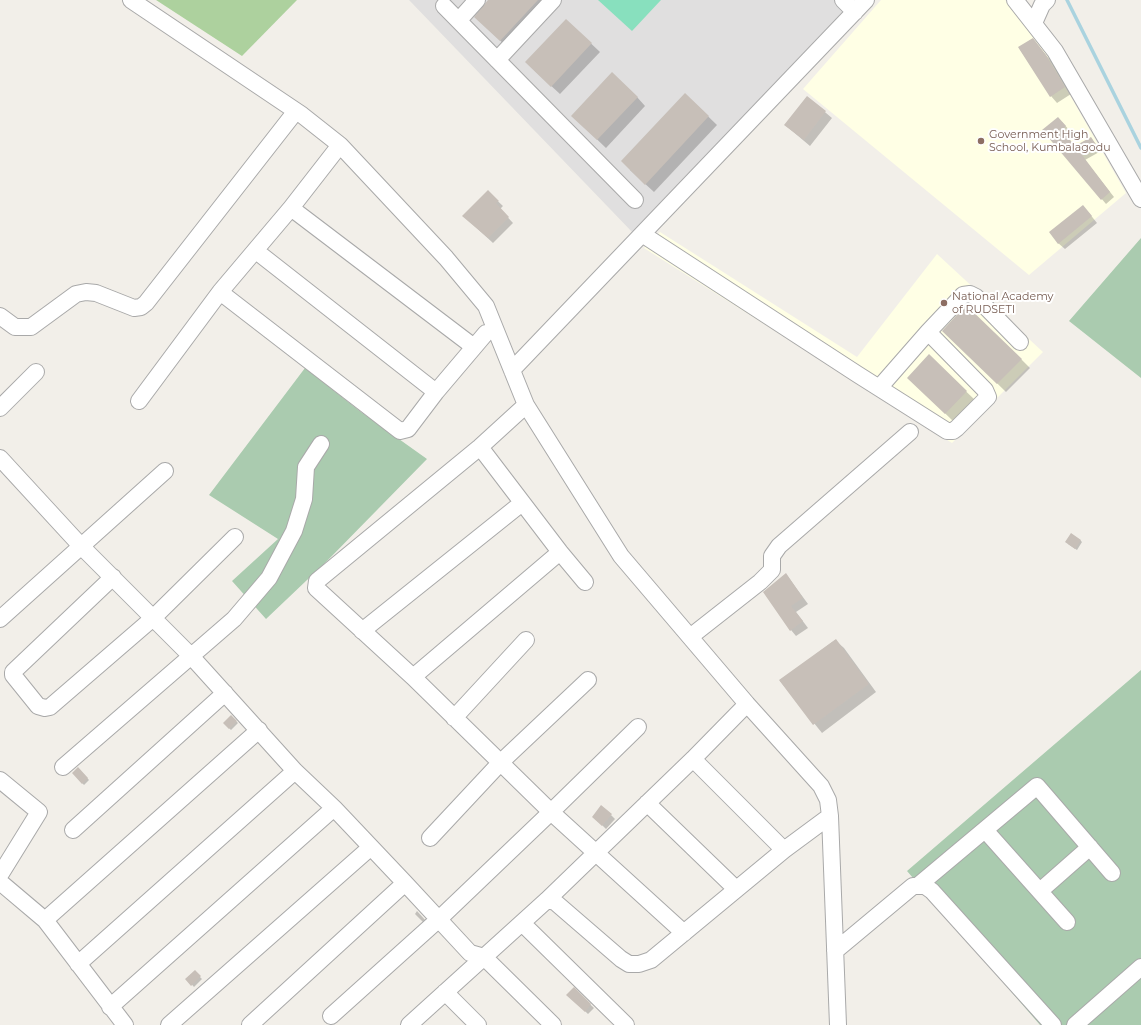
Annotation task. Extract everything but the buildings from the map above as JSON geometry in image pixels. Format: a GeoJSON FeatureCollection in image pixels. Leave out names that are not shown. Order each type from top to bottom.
{"type":"FeatureCollection","features":[{"type":"Feature","properties":{"kind":"street"},"geometry":{"type":"LineString","coordinates":[[132,0],[296,111],[340,145],[446,258],[486,306],[526,405],[621,556],[747,704],[821,786],[828,800],[830,816],[838,1025]]}},
{"type":"Feature","properties":{"kind":"street"},"geometry":{"type":"LineString","coordinates":[[459,20],[478,0]]}},
{"type":"Feature","properties":{"kind":"street"},"geometry":{"type":"LineString","coordinates":[[497,60],[553,0]]}},
{"type":"Feature","properties":{"kind":"street"},"geometry":{"type":"LineString","coordinates":[[843,0],[855,12]]}},
{"type":"Feature","properties":{"kind":"street"},"geometry":{"type":"LineString","coordinates":[[512,370],[866,0]]}},
{"type":"Feature","properties":{"kind":"street"},"geometry":{"type":"LineString","coordinates":[[1015,0],[1055,51],[1141,199]]}},
{"type":"Feature","properties":{"kind":"street"},"geometry":{"type":"LineString","coordinates":[[444,2],[497,60],[635,200]]}},
{"type":"Feature","properties":{"kind":"street"},"geometry":{"type":"LineString","coordinates":[[1034,23],[1044,2]]}},
{"type":"Feature","properties":{"kind":"street"},"geometry":{"type":"LineString","coordinates":[[0,316],[15,327],[32,327],[76,294],[86,292],[96,293],[134,308],[141,307],[146,303],[296,111]]}},
{"type":"Feature","properties":{"kind":"street"},"geometry":{"type":"LineString","coordinates":[[139,401],[220,292],[256,251],[340,145]]}},
{"type":"Feature","properties":{"kind":"street"},"geometry":{"type":"LineString","coordinates":[[291,208],[474,347]]}},
{"type":"Feature","properties":{"kind":"street"},"geometry":{"type":"LineString","coordinates":[[642,234],[879,388],[947,431],[953,431],[988,397],[985,390],[928,332]]}},
{"type":"Feature","properties":{"kind":"street"},"geometry":{"type":"LineString","coordinates":[[256,251],[436,392]]}},
{"type":"Feature","properties":{"kind":"street"},"geometry":{"type":"LineString","coordinates":[[220,292],[400,431],[408,429],[436,392],[486,333]]}},
{"type":"Feature","properties":{"kind":"street"},"geometry":{"type":"LineString","coordinates":[[879,388],[963,295],[970,294],[976,297],[1020,342]]}},
{"type":"Feature","properties":{"kind":"street"},"geometry":{"type":"LineString","coordinates":[[0,408],[36,372]]}},
{"type":"Feature","properties":{"kind":"street"},"geometry":{"type":"LineString","coordinates":[[526,405],[480,447],[317,581],[316,588],[413,677],[551,812],[684,933]]}},
{"type":"Feature","properties":{"kind":"street"},"geometry":{"type":"LineString","coordinates":[[690,637],[760,582],[772,570],[772,556],[779,546],[910,432]]}},
{"type":"Feature","properties":{"kind":"street"},"geometry":{"type":"LineString","coordinates":[[63,767],[234,620],[269,578],[294,531],[304,499],[306,467],[321,444]]}},
{"type":"Feature","properties":{"kind":"street"},"geometry":{"type":"LineString","coordinates":[[480,447],[560,552],[585,582]]}},
{"type":"Feature","properties":{"kind":"street"},"geometry":{"type":"LineString","coordinates":[[0,458],[81,546],[191,656],[296,771],[406,883],[470,953],[484,957],[553,1025]]}},
{"type":"Feature","properties":{"kind":"street"},"geometry":{"type":"LineString","coordinates":[[0,619],[165,471]]}},
{"type":"Feature","properties":{"kind":"street"},"geometry":{"type":"LineString","coordinates":[[362,630],[522,503]]}},
{"type":"Feature","properties":{"kind":"street"},"geometry":{"type":"LineString","coordinates":[[113,577],[13,672],[13,675],[38,706],[50,707],[153,618],[235,538]]}},
{"type":"Feature","properties":{"kind":"street"},"geometry":{"type":"LineString","coordinates":[[413,677],[560,552]]}},
{"type":"Feature","properties":{"kind":"street"},"geometry":{"type":"LineString","coordinates":[[454,718],[526,640]]}},
{"type":"Feature","properties":{"kind":"street"},"geometry":{"type":"LineString","coordinates":[[430,838],[501,762],[588,680]]}},
{"type":"Feature","properties":{"kind":"street"},"geometry":{"type":"LineString","coordinates":[[73,830],[225,693]]}},
{"type":"Feature","properties":{"kind":"street"},"geometry":{"type":"LineString","coordinates":[[409,1025],[547,900],[693,759],[747,704]]}},
{"type":"Feature","properties":{"kind":"street"},"geometry":{"type":"LineString","coordinates":[[331,1016],[439,920],[638,727]]}},
{"type":"Feature","properties":{"kind":"street"},"geometry":{"type":"LineString","coordinates":[[45,920],[259,730]]}},
{"type":"Feature","properties":{"kind":"street"},"geometry":{"type":"LineString","coordinates":[[693,759],[784,850]]}},
{"type":"Feature","properties":{"kind":"street"},"geometry":{"type":"LineString","coordinates":[[78,964],[296,771]]}},
{"type":"Feature","properties":{"kind":"street"},"geometry":{"type":"LineString","coordinates":[[0,780],[39,812],[0,875]]}},
{"type":"Feature","properties":{"kind":"street"},"geometry":{"type":"LineString","coordinates":[[835,951],[913,886],[920,884],[1037,786],[1112,872]]}},
{"type":"Feature","properties":{"kind":"street"},"geometry":{"type":"LineString","coordinates":[[647,803],[736,889]]}},
{"type":"Feature","properties":{"kind":"street"},"geometry":{"type":"LineString","coordinates":[[110,1007],[334,808]]}},
{"type":"Feature","properties":{"kind":"street"},"geometry":{"type":"LineString","coordinates":[[547,900],[556,902],[621,959],[629,964],[639,964],[650,960],[784,850],[830,816]]}},
{"type":"Feature","properties":{"kind":"street"},"geometry":{"type":"LineString","coordinates":[[986,830],[1067,922]]}},
{"type":"Feature","properties":{"kind":"street"},"geometry":{"type":"LineString","coordinates":[[168,1025],[371,847]]}},
{"type":"Feature","properties":{"kind":"street"},"geometry":{"type":"LineString","coordinates":[[1040,891],[1090,847]]}},
{"type":"Feature","properties":{"kind":"street"},"geometry":{"type":"LineString","coordinates":[[0,882],[45,920],[125,1025]]}},
{"type":"Feature","properties":{"kind":"street"},"geometry":{"type":"LineString","coordinates":[[250,1025],[406,883]]}},
{"type":"Feature","properties":{"kind":"street"},"geometry":{"type":"LineString","coordinates":[[920,884],[932,891],[1053,1025]]}},
{"type":"Feature","properties":{"kind":"street"},"geometry":{"type":"LineString","coordinates":[[522,923],[626,1025]]}},
{"type":"Feature","properties":{"kind":"street"},"geometry":{"type":"LineString","coordinates":[[1074,1025],[1141,967]]}},
{"type":"Feature","properties":{"kind":"street"},"geometry":{"type":"LineString","coordinates":[[445,992],[478,1025]]}},
{"type":"Feature","properties":{"kind":"shaded area"},"geometry":{"type":"Polygon","coordinates":[[[409,0],[856,0],[634,234],[409,0]]]}},
{"type":"Feature","properties":{"kind":"shaded area","name":"Government High School, Kumbalagodu"},"geometry":{"type":"Polygon","coordinates":[[[881,0],[1005,0],[1032,29],[1126,193],[1029,275],[803,89],[881,0]]]}},
{"type":"Feature","properties":{"kind":"shaded area","name":"National Academy of RUDSETI"},"geometry":{"type":"Polygon","coordinates":[[[660,232],[857,357],[937,254],[1043,352],[952,443],[644,248],[660,232]]]}},
{"type":"Feature","properties":{"kind":"shaded area"},"geometry":{"type":"Polygon","coordinates":[[[1141,238],[1141,378],[1069,321],[1141,238]]]}},
{"type":"Feature","properties":{"kind":"shaded area"},"geometry":{"type":"Polygon","coordinates":[[[305,368],[361,412],[427,459],[327,561],[266,619],[232,581],[278,539],[209,495],[305,368]]]}},
{"type":"Feature","properties":{"kind":"shaded area"},"geometry":{"type":"Polygon","coordinates":[[[1141,670],[1141,1025],[1040,1025],[907,871],[1141,670]]]}},
{"type":"Feature","properties":{"kind":"green space"},"geometry":{"type":"Polygon","coordinates":[[[156,0],[297,0],[242,56],[156,0]]]}},
{"type":"Feature","properties":{"kind":"green space"},"geometry":{"type":"Polygon","coordinates":[[[598,0],[661,0],[632,31],[598,0]]]}},
{"type":"Feature","properties":{"kind":"waterway"},"geometry":{"type":"LineString","coordinates":[[1067,0],[1141,148]]}},
{"type":"Feature","properties":{"kind":"place","name":"Government High School, Kumbalagodu"},"geometry":{"type":"Point","coordinates":[981,141]}},
{"type":"Feature","properties":{"kind":"place","name":"National Academy of RUDSETI"},"geometry":{"type":"Point","coordinates":[944,303]}}]}
